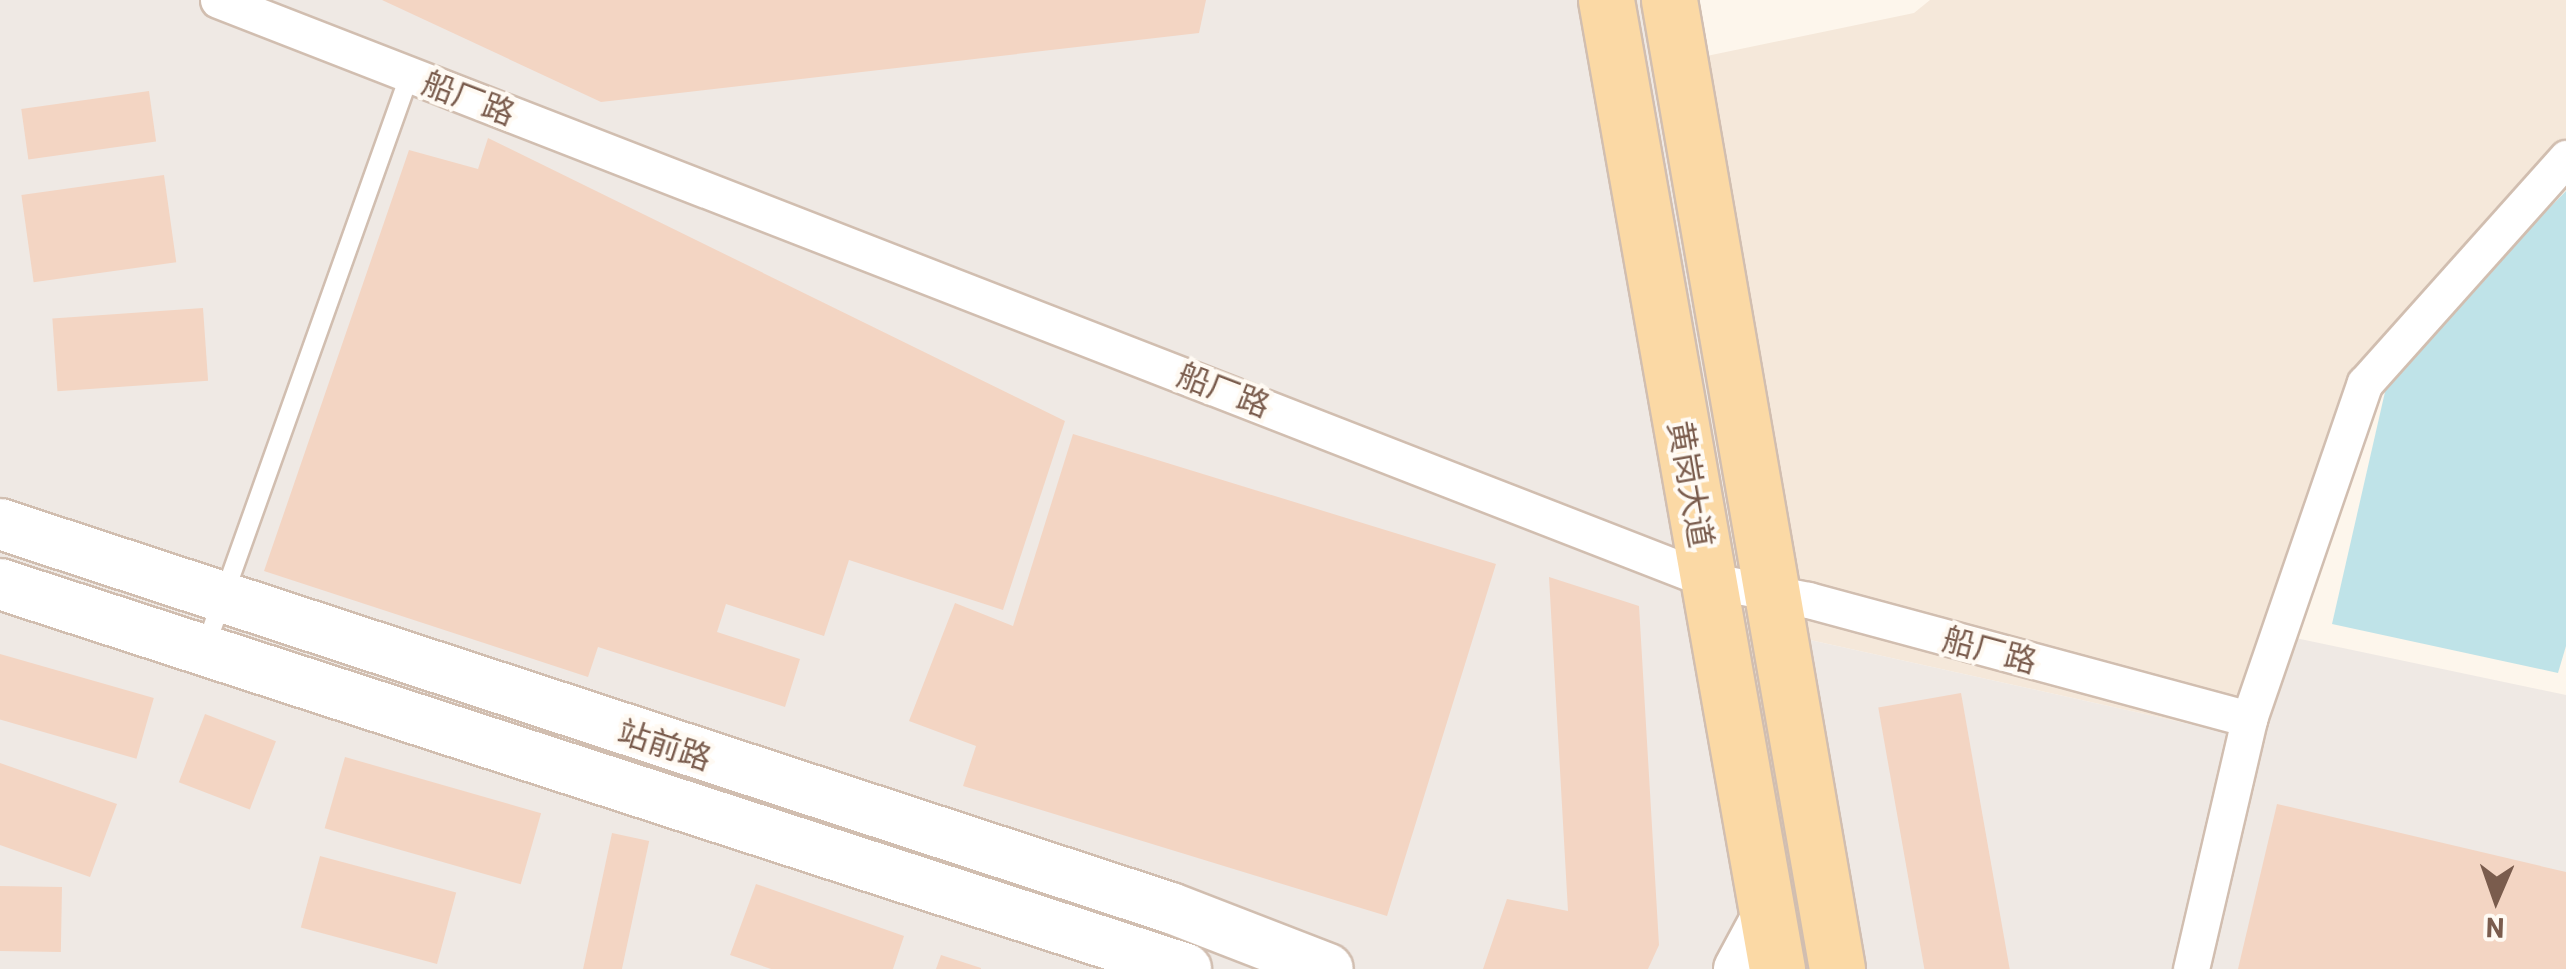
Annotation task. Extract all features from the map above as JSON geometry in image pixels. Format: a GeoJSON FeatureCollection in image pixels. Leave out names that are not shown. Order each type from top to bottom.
{"type":"FeatureCollection","features":[{"type":"Feature","properties":{"kind":"main road","name":"黄岗大道"},"geometry":{"type":"LineString","coordinates":[[1606,0],[1777,969]]}},
{"type":"Feature","properties":{"kind":"main road","name":"黄岗大道"},"geometry":{"type":"LineString","coordinates":[[1668,0],[1837,969]]}},
{"type":"Feature","properties":{"kind":"street","name":"船厂路"},"geometry":{"type":"LineString","coordinates":[[218,0],[1708,580],[1772,590],[2249,719]]}},
{"type":"Feature","properties":{"kind":"street"},"geometry":{"type":"LineString","coordinates":[[2191,969],[2249,719],[2365,383],[2566,158]]}},
{"type":"Feature","properties":{"kind":"street","name":"站前路"},"geometry":{"type":"LineString","coordinates":[[0,524],[222,601],[1171,908],[1328,969]]}},
{"type":"Feature","properties":{"kind":"street","name":"站前路"},"geometry":{"type":"LineString","coordinates":[[0,584],[1186,969]]}},
{"type":"Feature","properties":{"kind":"street"},"geometry":{"type":"LineString","coordinates":[[1739,969],[1767,916]]}},
{"type":"Feature","properties":{"kind":"lane"},"geometry":{"type":"LineString","coordinates":[[203,653],[410,74]]}},
{"type":"Feature","properties":{"kind":"shaded area"},"geometry":{"type":"Polygon","coordinates":[[[0,0],[1687,0],[1801,638],[2253,738],[2286,636],[2566,695],[2566,969],[0,969],[0,0]]]}},
{"type":"Feature","properties":{"kind":"shaded area"},"geometry":{"type":"Polygon","coordinates":[[[1930,0],[2566,0],[2566,158],[2365,383],[2253,738],[1801,638],[1697,58],[1914,13],[1930,0]]]}},
{"type":"Feature","properties":{"kind":"water"},"geometry":{"type":"Polygon","coordinates":[[[2566,191],[2566,646],[2558,673],[2332,624],[2390,370],[2566,191]]]}},
{"type":"Feature","properties":{"kind":"building"},"geometry":{"type":"Polygon","coordinates":[[[382,0],[1206,0],[1199,33],[601,102],[382,0]]]}},
{"type":"Feature","properties":{"kind":"building"},"geometry":{"type":"Polygon","coordinates":[[[149,91],[156,142],[28,159],[21,109],[149,91]]]}},
{"type":"Feature","properties":{"kind":"building"},"geometry":{"type":"Polygon","coordinates":[[[488,138],[1065,421],[1003,610],[849,560],[824,636],[726,604],[717,632],[800,659],[785,707],[598,647],[588,677],[264,571],[409,150],[478,169],[488,138]]]}},
{"type":"Feature","properties":{"kind":"building"},"geometry":{"type":"Polygon","coordinates":[[[164,175],[176,262],[34,282],[21,195],[164,175]]]}},
{"type":"Feature","properties":{"kind":"building"},"geometry":{"type":"Polygon","coordinates":[[[203,308],[208,381],[57,391],[52,319],[203,308]]]}},
{"type":"Feature","properties":{"kind":"building"},"geometry":{"type":"Polygon","coordinates":[[[1073,434],[1496,564],[1387,916],[963,786],[976,746],[909,721],[955,603],[1013,626],[1073,434]]]}},
{"type":"Feature","properties":{"kind":"building"},"geometry":{"type":"Polygon","coordinates":[[[1549,577],[1639,606],[1659,945],[1648,969],[1483,969],[1507,899],[1568,911],[1549,577]]]}},
{"type":"Feature","properties":{"kind":"building"},"geometry":{"type":"Polygon","coordinates":[[[0,654],[154,698],[136,759],[0,720],[0,654]]]}},
{"type":"Feature","properties":{"kind":"building"},"geometry":{"type":"Polygon","coordinates":[[[1961,693],[2010,969],[1924,969],[1878,708],[1961,693]]]}},
{"type":"Feature","properties":{"kind":"building"},"geometry":{"type":"Polygon","coordinates":[[[205,714],[276,741],[250,809],[179,782],[205,714]]]}},
{"type":"Feature","properties":{"kind":"building"},"geometry":{"type":"Polygon","coordinates":[[[345,757],[541,813],[521,884],[325,828],[345,757]]]}},
{"type":"Feature","properties":{"kind":"building"},"geometry":{"type":"Polygon","coordinates":[[[0,763],[117,804],[90,877],[0,845],[0,763]]]}},
{"type":"Feature","properties":{"kind":"building"},"geometry":{"type":"Polygon","coordinates":[[[2277,804],[2566,872],[2566,969],[2238,969],[2277,804]]]}},
{"type":"Feature","properties":{"kind":"building"},"geometry":{"type":"Polygon","coordinates":[[[612,833],[649,841],[622,969],[583,969],[612,833]]]}},
{"type":"Feature","properties":{"kind":"building"},"geometry":{"type":"Polygon","coordinates":[[[320,856],[456,892],[437,964],[301,927],[320,856]]]}},
{"type":"Feature","properties":{"kind":"building"},"geometry":{"type":"Polygon","coordinates":[[[756,884],[904,936],[893,969],[771,969],[730,955],[756,884]]]}},
{"type":"Feature","properties":{"kind":"building"},"geometry":{"type":"Polygon","coordinates":[[[0,886],[62,887],[61,952],[0,951],[0,886]]]}},
{"type":"Feature","properties":{"kind":"building"},"geometry":{"type":"Polygon","coordinates":[[[941,955],[981,968],[981,969],[936,969],[941,955]]]}}]}
